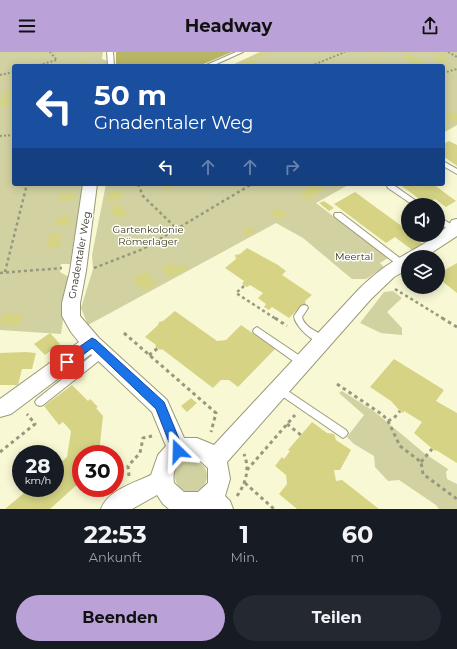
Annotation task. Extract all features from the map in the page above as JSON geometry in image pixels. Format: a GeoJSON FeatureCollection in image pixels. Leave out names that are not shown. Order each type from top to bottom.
{"type":"FeatureCollection","features":[{"type":"Feature","properties":{"kind":"street","name":"Gnadentaler Weg"},"geometry":{"type":"LineString","coordinates":[[90,186],[78,269],[71,303],[71,316],[77,327],[97,348],[160,406],[178,451]]}},
{"type":"Feature","properties":{"kind":"street"},"geometry":{"type":"LineString","coordinates":[[424,250],[456,227]]}},
{"type":"Feature","properties":{"kind":"street"},"geometry":{"type":"LineString","coordinates":[[215,459],[320,343],[382,279],[401,266]]}},
{"type":"Feature","properties":{"kind":"street"},"geometry":{"type":"LineString","coordinates":[[8,404],[97,348]]}},
{"type":"Feature","properties":{"kind":"street"},"geometry":{"type":"LineString","coordinates":[[197,448],[210,454],[215,459],[218,466],[220,479],[214,493],[215,503],[180,503],[167,494],[162,482],[163,470],[165,464],[178,451],[197,448]]}},
{"type":"Feature","properties":{"kind":"street"},"geometry":{"type":"LineString","coordinates":[[112,509],[134,494],[162,482]]}},
{"type":"Feature","properties":{"kind":"lane"},"geometry":{"type":"LineString","coordinates":[[110,52],[111,64]]}},
{"type":"Feature","properties":{"kind":"lane"},"geometry":{"type":"LineString","coordinates":[[212,64],[240,52]]}},
{"type":"Feature","properties":{"kind":"lane"},"geometry":{"type":"LineString","coordinates":[[445,164],[457,172]]}},
{"type":"Feature","properties":{"kind":"lane"},"geometry":{"type":"LineString","coordinates":[[390,186],[408,198]]}},
{"type":"Feature","properties":{"kind":"lane"},"geometry":{"type":"LineString","coordinates":[[338,215],[401,256]]}},
{"type":"Feature","properties":{"kind":"lane"},"geometry":{"type":"LineString","coordinates":[[445,222],[456,227]]}},
{"type":"Feature","properties":{"kind":"lane"},"geometry":{"type":"LineString","coordinates":[[304,308],[298,316],[300,324],[320,343]]}},
{"type":"Feature","properties":{"kind":"lane"},"geometry":{"type":"LineString","coordinates":[[257,331],[302,363]]}},
{"type":"Feature","properties":{"kind":"lane"},"geometry":{"type":"LineString","coordinates":[[40,402],[97,348]]}},
{"type":"Feature","properties":{"kind":"lane"},"geometry":{"type":"LineString","coordinates":[[279,388],[342,433]]}},
{"type":"Feature","properties":{"kind":"path"},"geometry":{"type":"LineString","coordinates":[[42,64],[57,60],[50,52]]}},
{"type":"Feature","properties":{"kind":"path"},"geometry":{"type":"LineString","coordinates":[[316,64],[345,52]]}},
{"type":"Feature","properties":{"kind":"path"},"geometry":{"type":"LineString","coordinates":[[448,52],[457,57]]}},
{"type":"Feature","properties":{"kind":"path"},"geometry":{"type":"LineString","coordinates":[[445,72],[457,69]]}},
{"type":"Feature","properties":{"kind":"path"},"geometry":{"type":"LineString","coordinates":[[0,75],[12,72]]}},
{"type":"Feature","properties":{"kind":"path"},"geometry":{"type":"LineString","coordinates":[[0,136],[12,135]]}},
{"type":"Feature","properties":{"kind":"path"},"geometry":{"type":"LineString","coordinates":[[5,272],[26,186]]}},
{"type":"Feature","properties":{"kind":"path"},"geometry":{"type":"LineString","coordinates":[[139,186],[143,196],[176,228]]}},
{"type":"Feature","properties":{"kind":"path"},"geometry":{"type":"LineString","coordinates":[[0,273],[78,269],[105,265],[143,249],[249,186]]}},
{"type":"Feature","properties":{"kind":"path"},"geometry":{"type":"LineString","coordinates":[[382,279],[415,302],[457,327]]}},
{"type":"Feature","properties":{"kind":"path"},"geometry":{"type":"LineString","coordinates":[[244,286],[236,293],[320,343]]}},
{"type":"Feature","properties":{"kind":"path"},"geometry":{"type":"LineString","coordinates":[[124,333],[216,413],[211,432]]}},
{"type":"Feature","properties":{"kind":"path"},"geometry":{"type":"LineString","coordinates":[[150,355],[158,348]]}},
{"type":"Feature","properties":{"kind":"path"},"geometry":{"type":"LineString","coordinates":[[337,384],[383,415],[388,421],[400,446],[421,462],[423,474],[457,499]]}},
{"type":"Feature","properties":{"kind":"path"},"geometry":{"type":"LineString","coordinates":[[0,452],[35,424],[8,404]]}},
{"type":"Feature","properties":{"kind":"path"},"geometry":{"type":"LineString","coordinates":[[388,421],[394,418],[400,411]]}},
{"type":"Feature","properties":{"kind":"path"},"geometry":{"type":"LineString","coordinates":[[287,424],[301,435]]}},
{"type":"Feature","properties":{"kind":"path"},"geometry":{"type":"LineString","coordinates":[[421,462],[432,449]]}},
{"type":"Feature","properties":{"kind":"path"},"geometry":{"type":"LineString","coordinates":[[245,483],[274,509]]}},
{"type":"Feature","properties":{"kind":"green space"},"geometry":{"type":"Polygon","coordinates":[[[0,52],[103,52],[102,59],[107,61],[107,64],[12,64],[12,186],[83,186],[70,264],[61,264],[60,272],[69,277],[61,334],[0,330],[0,52]]]}},
{"type":"Feature","properties":{"kind":"green space"},"geometry":{"type":"Polygon","coordinates":[[[260,52],[457,52],[457,125],[445,132],[445,64],[234,64],[260,52]]]}},
{"type":"Feature","properties":{"kind":"green space","name":"Gartenkolonie Römerlager"},"geometry":{"type":"Polygon","coordinates":[[[106,186],[346,186],[316,203],[388,258],[380,263],[384,267],[366,279],[352,279],[303,238],[276,223],[88,325],[81,308],[93,269],[92,255],[106,186]]]}},
{"type":"Feature","properties":{"kind":"green space"},"geometry":{"type":"Polygon","coordinates":[[[393,291],[402,298],[387,312],[402,328],[402,335],[381,333],[360,323],[384,292],[393,291]]]}},
{"type":"Feature","properties":{"kind":"green space"},"geometry":{"type":"Polygon","coordinates":[[[342,391],[375,412],[424,453],[448,469],[446,472],[447,479],[457,484],[457,509],[439,509],[436,505],[399,480],[388,481],[375,467],[374,456],[354,444],[347,437],[364,415],[339,393],[342,391]]]}},
{"type":"Feature","properties":{"kind":"green space"},"geometry":{"type":"Polygon","coordinates":[[[188,460],[194,460],[204,467],[207,476],[206,482],[200,489],[194,492],[188,492],[178,485],[175,479],[175,473],[182,463],[188,460]]]}},
{"type":"Feature","properties":{"kind":"shaded area"},"geometry":{"type":"Polygon","coordinates":[[[116,52],[232,52],[204,64],[116,64],[116,52]]]}},
{"type":"Feature","properties":{"kind":"building"},"geometry":{"type":"Polygon","coordinates":[[[261,52],[265,53],[263,54],[266,55],[257,58],[253,56],[261,52]]]}},
{"type":"Feature","properties":{"kind":"building"},"geometry":{"type":"Polygon","coordinates":[[[409,54],[414,58],[408,61],[403,57],[409,54]]]}},
{"type":"Feature","properties":{"kind":"building"},"geometry":{"type":"Polygon","coordinates":[[[443,55],[449,59],[441,62],[433,60],[436,59],[433,57],[443,55]]]}},
{"type":"Feature","properties":{"kind":"building"},"geometry":{"type":"Polygon","coordinates":[[[417,58],[425,63],[414,64],[409,61],[417,58]]]}},
{"type":"Feature","properties":{"kind":"building"},"geometry":{"type":"Polygon","coordinates":[[[250,59],[258,64],[246,63],[236,64],[250,59]]]}},
{"type":"Feature","properties":{"kind":"building"},"geometry":{"type":"Polygon","coordinates":[[[87,61],[88,64],[79,64],[78,62],[87,61]]]}},
{"type":"Feature","properties":{"kind":"building"},"geometry":{"type":"Polygon","coordinates":[[[377,61],[384,64],[368,64],[377,61]]]}},
{"type":"Feature","properties":{"kind":"building"},"geometry":{"type":"Polygon","coordinates":[[[12,91],[12,96],[3,98],[0,94],[12,91]]]}},
{"type":"Feature","properties":{"kind":"building"},"geometry":{"type":"Polygon","coordinates":[[[11,99],[9,105],[0,106],[0,100],[11,99]]]}},
{"type":"Feature","properties":{"kind":"building"},"geometry":{"type":"Polygon","coordinates":[[[453,112],[457,114],[457,122],[455,123],[445,116],[453,112]]]}},
{"type":"Feature","properties":{"kind":"building"},"geometry":{"type":"Polygon","coordinates":[[[445,120],[450,122],[446,125],[451,128],[445,131],[445,120]]]}},
{"type":"Feature","properties":{"kind":"building"},"geometry":{"type":"Polygon","coordinates":[[[449,141],[457,145],[457,166],[445,157],[445,143],[449,141]]]}},
{"type":"Feature","properties":{"kind":"building"},"geometry":{"type":"Polygon","coordinates":[[[160,186],[172,186],[167,190],[160,186]]]}},
{"type":"Feature","properties":{"kind":"building"},"geometry":{"type":"Polygon","coordinates":[[[311,186],[318,186],[325,190],[309,198],[313,201],[309,203],[304,199],[307,197],[300,193],[311,186]]]}},
{"type":"Feature","properties":{"kind":"building"},"geometry":{"type":"Polygon","coordinates":[[[402,186],[436,186],[456,201],[446,207],[445,198],[418,198],[402,186]]]}},
{"type":"Feature","properties":{"kind":"building"},"geometry":{"type":"Polygon","coordinates":[[[121,191],[121,198],[104,202],[105,199],[109,199],[108,193],[121,191]]]}},
{"type":"Feature","properties":{"kind":"building"},"geometry":{"type":"Polygon","coordinates":[[[355,192],[401,226],[401,242],[395,237],[386,243],[334,204],[355,192]]]}},
{"type":"Feature","properties":{"kind":"building"},"geometry":{"type":"Polygon","coordinates":[[[60,193],[75,193],[74,200],[58,201],[60,193]]]}},
{"type":"Feature","properties":{"kind":"building"},"geometry":{"type":"Polygon","coordinates":[[[324,201],[334,208],[329,211],[319,203],[324,201]]]}},
{"type":"Feature","properties":{"kind":"building"},"geometry":{"type":"Polygon","coordinates":[[[119,204],[128,214],[117,219],[109,210],[112,208],[111,207],[119,204]]]}},
{"type":"Feature","properties":{"kind":"building"},"geometry":{"type":"Polygon","coordinates":[[[279,208],[288,215],[279,220],[270,213],[279,208]]]}},
{"type":"Feature","properties":{"kind":"building"},"geometry":{"type":"Polygon","coordinates":[[[71,216],[69,226],[55,226],[57,217],[71,216]]]}},
{"type":"Feature","properties":{"kind":"building"},"geometry":{"type":"Polygon","coordinates":[[[251,226],[256,231],[246,237],[241,232],[251,226]]]}},
{"type":"Feature","properties":{"kind":"building"},"geometry":{"type":"Polygon","coordinates":[[[61,233],[60,247],[46,248],[50,234],[61,233]]]}},
{"type":"Feature","properties":{"kind":"building"},"geometry":{"type":"Polygon","coordinates":[[[402,242],[420,242],[423,244],[412,250],[402,242]]]}},
{"type":"Feature","properties":{"kind":"building"},"geometry":{"type":"Polygon","coordinates":[[[247,248],[278,265],[286,271],[282,275],[312,295],[305,301],[306,305],[301,306],[289,318],[272,307],[269,310],[264,307],[266,304],[258,298],[263,293],[250,285],[247,287],[242,284],[244,281],[225,268],[236,259],[235,255],[240,254],[247,248]]]}},
{"type":"Feature","properties":{"kind":"building"},"geometry":{"type":"Polygon","coordinates":[[[171,263],[182,267],[186,265],[189,269],[169,278],[161,269],[171,263]]]}},
{"type":"Feature","properties":{"kind":"building"},"geometry":{"type":"Polygon","coordinates":[[[457,263],[457,293],[445,284],[445,270],[457,263]]]}},
{"type":"Feature","properties":{"kind":"building"},"geometry":{"type":"Polygon","coordinates":[[[146,272],[157,283],[144,292],[132,279],[146,272]]]}},
{"type":"Feature","properties":{"kind":"building"},"geometry":{"type":"Polygon","coordinates":[[[175,311],[217,341],[226,340],[241,325],[275,349],[238,387],[229,380],[221,380],[213,388],[162,349],[160,350],[145,337],[158,325],[159,322],[163,321],[175,311]]]}},
{"type":"Feature","properties":{"kind":"building"},"geometry":{"type":"Polygon","coordinates":[[[2,314],[23,314],[19,326],[0,326],[2,314]]]}},
{"type":"Feature","properties":{"kind":"building"},"geometry":{"type":"Polygon","coordinates":[[[50,333],[60,344],[45,355],[34,344],[50,333]]]}},
{"type":"Feature","properties":{"kind":"building"},"geometry":{"type":"Polygon","coordinates":[[[0,353],[36,353],[32,369],[22,369],[18,385],[0,385],[0,353]]]}},
{"type":"Feature","properties":{"kind":"building"},"geometry":{"type":"Polygon","coordinates":[[[394,359],[444,390],[436,401],[457,413],[457,463],[436,450],[435,451],[414,433],[422,422],[404,411],[403,413],[400,411],[391,401],[370,387],[394,359]]]}},
{"type":"Feature","properties":{"kind":"building"},"geometry":{"type":"Polygon","coordinates":[[[72,385],[88,401],[90,399],[98,407],[96,408],[103,416],[100,445],[72,445],[72,489],[64,496],[64,460],[67,457],[71,431],[63,422],[59,425],[44,406],[72,385]]]}},
{"type":"Feature","properties":{"kind":"building"},"geometry":{"type":"Polygon","coordinates":[[[191,398],[197,403],[187,412],[181,406],[191,398]]]}},
{"type":"Feature","properties":{"kind":"building"},"geometry":{"type":"Polygon","coordinates":[[[312,422],[327,433],[334,434],[336,440],[351,450],[340,470],[334,470],[336,481],[342,480],[379,509],[297,509],[279,494],[287,484],[286,475],[275,466],[282,457],[284,459],[290,451],[288,450],[312,422]]]}},
{"type":"Feature","properties":{"kind":"building"},"geometry":{"type":"Polygon","coordinates":[[[19,497],[63,497],[50,509],[5,509],[19,497]]]}},
{"type":"Feature","properties":{"kind":"route"},"geometry":{"type":"LineString","coordinates":[[67,362],[92,343],[160,406],[178,451]]}},
{"type":"Feature","properties":{"kind":"park label","name":"Meertal"},"geometry":{"type":"Point","coordinates":[354,256]}}]}
